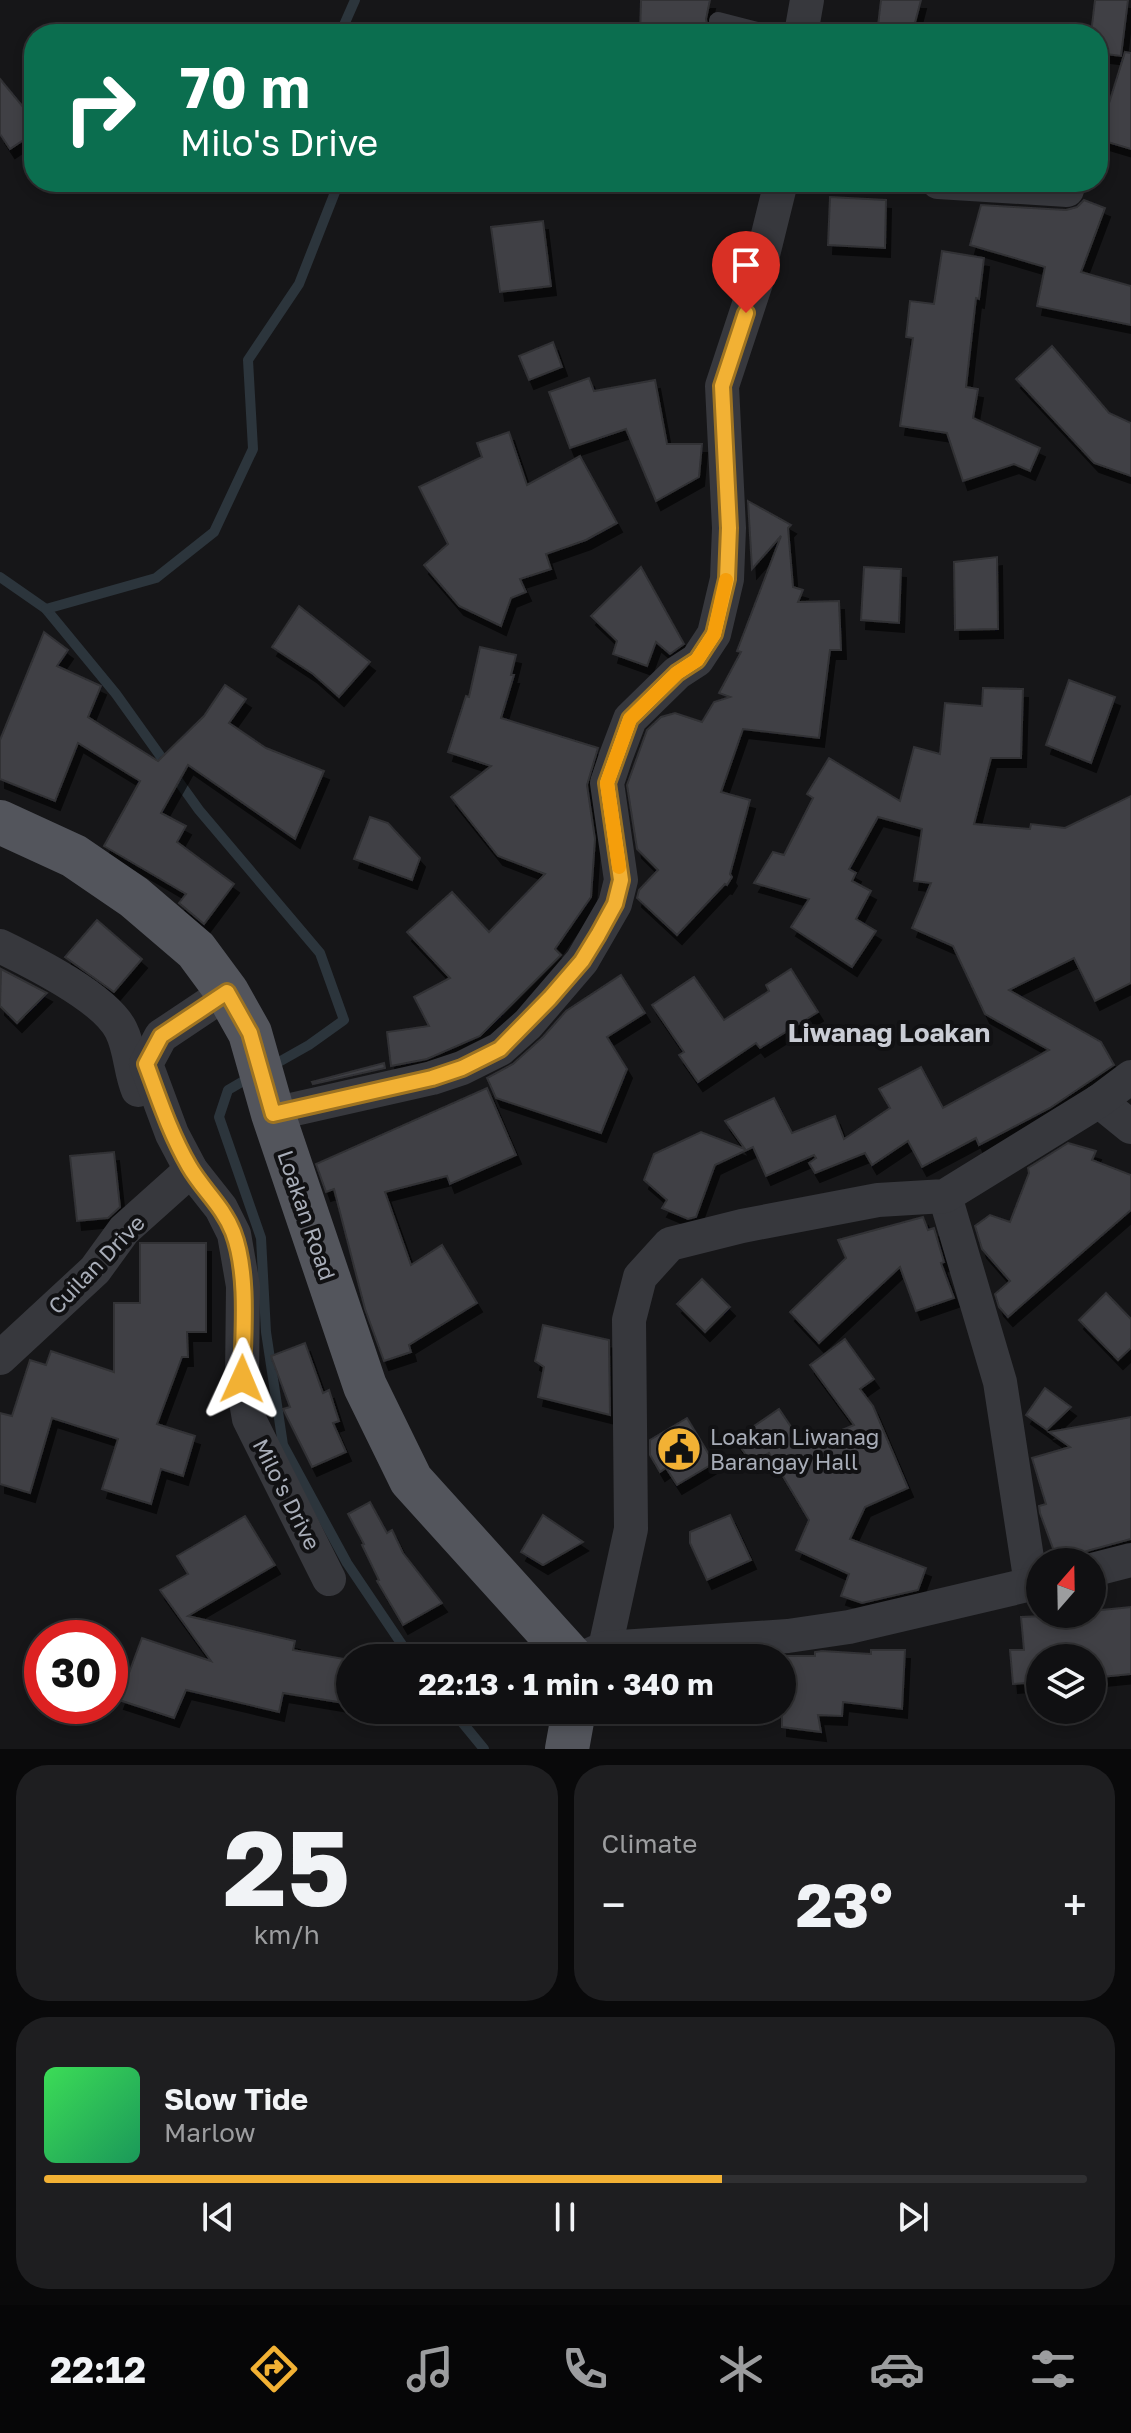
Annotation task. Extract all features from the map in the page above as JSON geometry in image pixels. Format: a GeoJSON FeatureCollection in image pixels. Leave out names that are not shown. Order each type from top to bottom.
{"type":"FeatureCollection","features":[{"type":"Feature","properties":{"kind":"main road","name":"Loakan Road"},"geometry":{"type":"LineString","coordinates":[[0,822],[74,856],[134,897],[196,950],[227,992],[250,1033],[272,1110],[365,1386],[411,1480],[575,1644]]}},
{"type":"Feature","properties":{"kind":"street"},"geometry":{"type":"LineString","coordinates":[[803,24],[807,0]]}},
{"type":"Feature","properties":{"kind":"street"},"geometry":{"type":"LineString","coordinates":[[272,1110],[432,1078],[462,1068],[500,1049],[528,1024],[582,961],[615,904],[621,880],[607,783],[630,719],[677,673],[697,660],[714,634],[727,579],[729,528],[722,386],[756,283],[779,192]]}},
{"type":"Feature","properties":{"kind":"street"},"geometry":{"type":"LineString","coordinates":[[0,946],[42,967],[94,1002],[121,1028],[133,1062],[136,1085],[146,1105],[172,1134]]}},
{"type":"Feature","properties":{"kind":"street","name":"Milo's Drive"},"geometry":{"type":"LineString","coordinates":[[227,992],[161,1036],[146,1064],[172,1134],[191,1170],[221,1208],[234,1234],[243,1286],[242,1379],[249,1419],[329,1579]]}},
{"type":"Feature","properties":{"kind":"street"},"geometry":{"type":"LineString","coordinates":[[590,1644],[631,1529],[629,1320],[640,1277],[670,1244],[742,1226],[878,1200],[945,1196],[1099,1101],[1131,1077]]}},
{"type":"Feature","properties":{"kind":"street"},"geometry":{"type":"LineString","coordinates":[[1099,1101],[1131,1127]]}},
{"type":"Feature","properties":{"kind":"street","name":"Cuilan Drive"},"geometry":{"type":"LineString","coordinates":[[0,1358],[95,1270],[124,1230],[191,1170]]}},
{"type":"Feature","properties":{"kind":"street"},"geometry":{"type":"LineString","coordinates":[[945,1196],[1000,1382],[1029,1548]]}},
{"type":"Feature","properties":{"kind":"street"},"geometry":{"type":"LineString","coordinates":[[1106,1566],[1131,1560]]}},
{"type":"Feature","properties":{"kind":"street"},"geometry":{"type":"LineString","coordinates":[[703,1644],[849,1627],[1026,1585]]}},
{"type":"Feature","properties":{"kind":"lane"},"geometry":{"type":"LineString","coordinates":[[718,21],[730,24]]}},
{"type":"Feature","properties":{"kind":"building"},"geometry":{"type":"Polygon","coordinates":[[[641,0],[710,0],[707,24],[640,24],[641,0]]]}},
{"type":"Feature","properties":{"kind":"building"},"geometry":{"type":"Polygon","coordinates":[[[881,0],[921,0],[915,24],[878,24],[881,0]]]}},
{"type":"Feature","properties":{"kind":"building"},"geometry":{"type":"Polygon","coordinates":[[[1095,0],[1128,0],[1121,56],[1108,54],[1108,24],[1092,24],[1095,0]]]}},
{"type":"Feature","properties":{"kind":"building"},"geometry":{"type":"Polygon","coordinates":[[[1125,52],[1131,53],[1131,149],[1108,142],[1108,107],[1125,52]]]}},
{"type":"Feature","properties":{"kind":"building"},"geometry":{"type":"Polygon","coordinates":[[[0,79],[24,108],[24,140],[10,149],[0,134],[0,79]]]}},
{"type":"Feature","properties":{"kind":"building"},"geometry":{"type":"Polygon","coordinates":[[[830,197],[886,200],[885,248],[828,245],[830,197]]]}},
{"type":"Feature","properties":{"kind":"building"},"geometry":{"type":"Polygon","coordinates":[[[1084,200],[1105,208],[1081,272],[1131,286],[1131,325],[1037,306],[1045,267],[970,245],[981,205],[1066,210],[1077,207],[1084,200]]]}},
{"type":"Feature","properties":{"kind":"building"},"geometry":{"type":"Polygon","coordinates":[[[543,221],[551,286],[500,292],[491,227],[543,221]]]}},
{"type":"Feature","properties":{"kind":"building"},"geometry":{"type":"Polygon","coordinates":[[[942,251],[984,258],[966,387],[978,389],[973,418],[1040,448],[1030,471],[1014,464],[963,481],[947,433],[900,426],[913,338],[906,337],[910,301],[934,304],[942,251]]]}},
{"type":"Feature","properties":{"kind":"building"},"geometry":{"type":"Polygon","coordinates":[[[553,342],[562,367],[529,380],[519,356],[553,342]]]}},
{"type":"Feature","properties":{"kind":"building"},"geometry":{"type":"Polygon","coordinates":[[[1052,346],[1109,413],[1131,423],[1131,476],[1094,463],[1016,379],[1052,346]]]}},
{"type":"Feature","properties":{"kind":"building"},"geometry":{"type":"Polygon","coordinates":[[[589,378],[594,391],[655,380],[667,444],[702,444],[699,477],[656,501],[626,429],[570,448],[549,392],[589,378]]]}},
{"type":"Feature","properties":{"kind":"building"},"geometry":{"type":"Polygon","coordinates":[[[509,432],[527,485],[580,456],[617,523],[586,540],[546,554],[551,569],[520,579],[526,592],[511,598],[501,626],[459,606],[424,565],[448,544],[419,487],[482,457],[477,443],[509,432]]]}},
{"type":"Feature","properties":{"kind":"building"},"geometry":{"type":"Polygon","coordinates":[[[748,501],[791,525],[788,528],[793,587],[803,590],[798,602],[839,601],[841,650],[830,650],[819,738],[743,729],[721,792],[750,800],[730,874],[732,877],[677,935],[637,898],[639,890],[658,870],[637,849],[627,785],[647,730],[661,717],[675,713],[702,722],[714,702],[730,697],[719,693],[741,652],[737,651],[781,536],[752,569],[748,501]]]}},
{"type":"Feature","properties":{"kind":"building"},"geometry":{"type":"Polygon","coordinates":[[[997,557],[998,629],[955,630],[954,562],[997,557]]]}},
{"type":"Feature","properties":{"kind":"building"},"geometry":{"type":"Polygon","coordinates":[[[641,567],[684,644],[670,654],[656,642],[647,666],[613,654],[617,641],[591,616],[641,567]]]}},
{"type":"Feature","properties":{"kind":"building"},"geometry":{"type":"Polygon","coordinates":[[[864,567],[901,569],[899,623],[861,620],[864,567]]]}},
{"type":"Feature","properties":{"kind":"building"},"geometry":{"type":"Polygon","coordinates":[[[299,606],[370,662],[339,697],[313,674],[272,647],[299,606]]]}},
{"type":"Feature","properties":{"kind":"building"},"geometry":{"type":"Polygon","coordinates":[[[44,632],[68,650],[57,666],[101,686],[88,717],[158,761],[204,716],[225,685],[246,699],[229,723],[266,748],[324,771],[295,839],[188,765],[161,813],[186,826],[177,842],[234,884],[204,924],[179,903],[186,894],[104,846],[140,781],[78,743],[55,801],[0,779],[0,740],[44,632]]]}},
{"type":"Feature","properties":{"kind":"building"},"geometry":{"type":"Polygon","coordinates":[[[480,647],[516,655],[511,675],[514,675],[501,718],[598,748],[587,785],[595,839],[591,897],[555,949],[561,955],[480,1036],[427,1059],[391,1066],[387,1032],[429,1026],[414,997],[450,978],[407,932],[452,892],[489,932],[545,874],[498,856],[451,797],[491,766],[448,752],[466,696],[469,697],[480,647]]]}},
{"type":"Feature","properties":{"kind":"building"},"geometry":{"type":"Polygon","coordinates":[[[1069,680],[1115,697],[1091,763],[1046,745],[1069,680]]]}},
{"type":"Feature","properties":{"kind":"building"},"geometry":{"type":"Polygon","coordinates":[[[983,688],[1023,689],[1021,758],[991,758],[974,824],[1030,829],[1031,824],[1065,828],[1131,796],[1131,983],[1095,1001],[1074,958],[1009,990],[1101,1042],[1114,1065],[1050,1108],[979,1145],[976,1138],[922,1167],[908,1141],[872,1165],[865,1153],[815,1173],[809,1163],[816,1158],[814,1155],[766,1176],[753,1147],[715,1165],[696,1217],[688,1219],[662,1208],[667,1200],[644,1180],[654,1154],[701,1132],[745,1149],[725,1121],[774,1098],[792,1133],[835,1116],[844,1139],[890,1108],[879,1089],[921,1067],[943,1108],[1049,1050],[985,1014],[953,946],[912,928],[931,883],[914,881],[922,829],[878,817],[849,869],[856,873],[852,881],[871,891],[856,919],[876,931],[852,967],[791,927],[809,899],[754,883],[773,852],[784,855],[813,798],[807,794],[829,758],[900,801],[914,747],[940,754],[945,703],[982,706],[983,688]]]}},
{"type":"Feature","properties":{"kind":"building"},"geometry":{"type":"Polygon","coordinates":[[[370,817],[388,823],[420,858],[412,880],[354,859],[370,817]]]}},
{"type":"Feature","properties":{"kind":"building"},"geometry":{"type":"Polygon","coordinates":[[[97,920],[142,959],[114,992],[65,957],[97,920]]]}},
{"type":"Feature","properties":{"kind":"building"},"geometry":{"type":"Polygon","coordinates":[[[1,969],[47,993],[17,1023],[0,1006],[1,969]]]}},
{"type":"Feature","properties":{"kind":"building"},"geometry":{"type":"Polygon","coordinates":[[[791,969],[818,1012],[760,1048],[756,1043],[698,1082],[679,1055],[684,1052],[652,1005],[694,977],[724,1020],[769,991],[766,985],[791,969]]]}},
{"type":"Feature","properties":{"kind":"building"},"geometry":{"type":"Polygon","coordinates":[[[621,975],[645,1013],[607,1037],[627,1069],[601,1133],[496,1098],[487,1078],[513,1064],[566,1011],[621,975]]]}},
{"type":"Feature","properties":{"kind":"building"},"geometry":{"type":"Polygon","coordinates":[[[384,1063],[385,1068],[312,1082],[384,1063]]]}},
{"type":"Feature","properties":{"kind":"building"},"geometry":{"type":"Polygon","coordinates":[[[487,1088],[516,1155],[450,1184],[447,1176],[385,1192],[411,1265],[442,1245],[477,1303],[409,1345],[411,1352],[384,1361],[365,1309],[334,1189],[326,1192],[316,1164],[487,1088]]]}},
{"type":"Feature","properties":{"kind":"building"},"geometry":{"type":"Polygon","coordinates":[[[1068,1143],[1096,1151],[1092,1160],[1131,1175],[1131,1210],[1008,1317],[999,1307],[995,1294],[1010,1281],[982,1249],[975,1226],[990,1215],[1010,1222],[1029,1173],[1028,1168],[1068,1143]]]}},
{"type":"Feature","properties":{"kind":"building"},"geometry":{"type":"Polygon","coordinates":[[[114,1152],[120,1207],[108,1218],[77,1221],[70,1156],[114,1152]]]}},
{"type":"Feature","properties":{"kind":"building"},"geometry":{"type":"Polygon","coordinates":[[[923,1217],[928,1230],[934,1228],[944,1262],[941,1263],[954,1298],[916,1311],[900,1267],[819,1343],[790,1312],[846,1258],[838,1240],[923,1217]]]}},
{"type":"Feature","properties":{"kind":"building"},"geometry":{"type":"Polygon","coordinates":[[[140,1243],[206,1243],[206,1332],[187,1332],[188,1357],[182,1357],[157,1424],[195,1436],[183,1476],[161,1469],[151,1504],[102,1489],[118,1439],[52,1418],[30,1493],[0,1484],[0,1413],[12,1416],[30,1360],[46,1365],[51,1351],[114,1372],[114,1303],[140,1303],[140,1243]]]}},
{"type":"Feature","properties":{"kind":"building"},"geometry":{"type":"Polygon","coordinates":[[[702,1279],[730,1307],[705,1332],[677,1304],[702,1279]]]}},
{"type":"Feature","properties":{"kind":"building"},"geometry":{"type":"Polygon","coordinates":[[[1106,1293],[1131,1319],[1131,1348],[1118,1360],[1079,1320],[1106,1293]]]}},
{"type":"Feature","properties":{"kind":"building"},"geometry":{"type":"Polygon","coordinates":[[[543,1325],[609,1340],[610,1415],[538,1397],[544,1367],[535,1361],[543,1325]]]}},
{"type":"Feature","properties":{"kind":"building"},"geometry":{"type":"Polygon","coordinates":[[[845,1339],[874,1379],[860,1389],[873,1406],[908,1488],[865,1507],[850,1539],[926,1568],[918,1590],[862,1603],[841,1596],[849,1574],[796,1550],[809,1520],[769,1453],[752,1464],[735,1439],[779,1409],[804,1446],[854,1425],[810,1365],[845,1339]]]}},
{"type":"Feature","properties":{"kind":"building"},"geometry":{"type":"Polygon","coordinates":[[[305,1343],[323,1393],[329,1390],[339,1421],[333,1423],[346,1452],[312,1467],[283,1409],[290,1407],[271,1356],[305,1343]]]}},
{"type":"Feature","properties":{"kind":"building"},"geometry":{"type":"Polygon","coordinates":[[[1045,1388],[1071,1407],[1047,1430],[1026,1415],[1045,1388]]]}},
{"type":"Feature","properties":{"kind":"building"},"geometry":{"type":"Polygon","coordinates":[[[1131,1417],[1131,1539],[1098,1548],[1053,1548],[1040,1513],[1039,1506],[1046,1504],[1032,1458],[1070,1447],[1049,1432],[1131,1417]]]}},
{"type":"Feature","properties":{"kind":"building"},"geometry":{"type":"Polygon","coordinates":[[[687,1418],[714,1463],[677,1485],[666,1468],[660,1472],[650,1455],[650,1440],[687,1418]]]}},
{"type":"Feature","properties":{"kind":"building"},"geometry":{"type":"Polygon","coordinates":[[[370,1502],[387,1533],[392,1530],[403,1553],[442,1603],[403,1625],[377,1581],[364,1544],[348,1514],[370,1502]]]}},
{"type":"Feature","properties":{"kind":"building"},"geometry":{"type":"Polygon","coordinates":[[[543,1515],[583,1542],[543,1565],[521,1552],[543,1515]]]}},
{"type":"Feature","properties":{"kind":"building"},"geometry":{"type":"Polygon","coordinates":[[[730,1515],[751,1560],[707,1580],[690,1543],[690,1532],[730,1515]]]}},
{"type":"Feature","properties":{"kind":"building"},"geometry":{"type":"Polygon","coordinates":[[[245,1516],[275,1565],[188,1616],[295,1641],[293,1650],[336,1658],[336,1702],[283,1693],[279,1712],[186,1690],[174,1718],[128,1703],[128,1676],[142,1638],[211,1661],[160,1590],[188,1574],[177,1556],[245,1516]]]}},
{"type":"Feature","properties":{"kind":"building"},"geometry":{"type":"Polygon","coordinates":[[[1131,1607],[1131,1674],[1106,1677],[1106,1644],[1026,1644],[1026,1683],[1013,1684],[1010,1650],[1024,1650],[1021,1617],[1026,1617],[1026,1628],[1106,1628],[1106,1610],[1131,1607]]]}},
{"type":"Feature","properties":{"kind":"building"},"geometry":{"type":"Polygon","coordinates":[[[871,1650],[905,1650],[902,1709],[843,1702],[842,1716],[818,1715],[821,1732],[782,1727],[782,1724],[796,1724],[796,1656],[815,1656],[815,1652],[822,1651],[871,1654],[871,1650]]]}},
{"type":"Feature","properties":{"kind":"waterway"},"geometry":{"type":"LineString","coordinates":[[344,24],[355,0]]}},
{"type":"Feature","properties":{"kind":"waterway"},"geometry":{"type":"LineString","coordinates":[[46,609],[156,578],[214,532],[253,449],[248,360],[299,284],[335,192]]}},
{"type":"Feature","properties":{"kind":"waterway"},"geometry":{"type":"LineString","coordinates":[[0,577],[46,609],[116,694],[199,810],[320,953],[344,1020],[270,1067]]}},
{"type":"Feature","properties":{"kind":"waterway"},"geometry":{"type":"LineString","coordinates":[[252,1076],[228,1090],[219,1117],[261,1238],[266,1332],[283,1445],[347,1563],[402,1644]]}},
{"type":"Feature","properties":{"kind":"waterway"},"geometry":{"type":"LineString","coordinates":[[463,1724],[484,1749]]}},
{"type":"Feature","properties":{"kind":"slow traffic"},"geometry":{"type":"LineString","coordinates":[[619,867],[607,783],[630,719],[677,673],[697,660],[714,634],[726,580]]}},
{"type":"Feature","properties":{"kind":"place","name":"Loakan Liwanag Barangay Hall"},"geometry":{"type":"Point","coordinates":[679,1449]}},
{"type":"Feature","properties":{"kind":"district","name":"Liwanag Loakan"},"geometry":{"type":"Point","coordinates":[889,1032]}},
{"type":"Feature","properties":{"kind":"route"},"geometry":{"type":"LineString","coordinates":[[242,1379],[243,1286],[234,1234],[221,1208],[191,1170],[172,1134],[146,1064],[161,1036],[227,992],[250,1033],[273,1114],[432,1078],[462,1068],[500,1049],[528,1024],[582,961],[615,904],[621,880],[607,783],[630,719],[677,673],[697,660],[714,634],[727,579],[729,528],[722,386],[746,313]]}}]}
